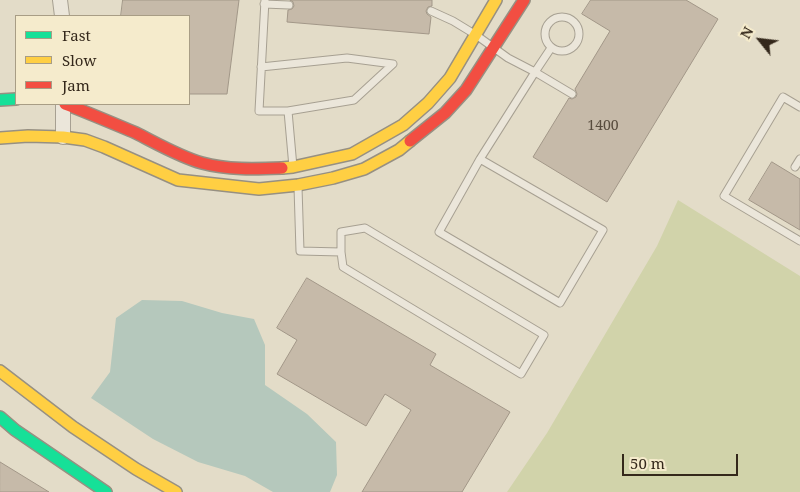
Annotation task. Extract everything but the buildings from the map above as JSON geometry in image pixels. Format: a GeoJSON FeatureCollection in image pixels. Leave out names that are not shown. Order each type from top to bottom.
{"type":"FeatureCollection","features":[{"type":"Feature","properties":{"kind":"street"},"geometry":{"type":"LineString","coordinates":[[60,0],[62,15]]}},
{"type":"Feature","properties":{"kind":"street"},"geometry":{"type":"LineString","coordinates":[[67,105],[98,116],[162,147],[201,162],[224,167],[255,169],[293,167],[352,154],[403,125],[428,103],[450,78],[496,0]]}},
{"type":"Feature","properties":{"kind":"street"},"geometry":{"type":"LineString","coordinates":[[0,138],[28,136],[85,140],[178,180],[234,187],[259,189],[298,185],[333,178],[364,169],[399,150],[445,113],[466,90],[524,0]]}},
{"type":"Feature","properties":{"kind":"street"},"geometry":{"type":"LineString","coordinates":[[0,100],[15,99]]}},
{"type":"Feature","properties":{"kind":"street"},"geometry":{"type":"LineString","coordinates":[[63,137],[64,105]]}},
{"type":"Feature","properties":{"kind":"street"},"geometry":{"type":"LineString","coordinates":[[0,372],[73,427],[136,469],[176,492]]}},
{"type":"Feature","properties":{"kind":"street"},"geometry":{"type":"LineString","coordinates":[[0,417],[15,430],[106,492]]}},
{"type":"Feature","properties":{"kind":"lane"},"geometry":{"type":"LineString","coordinates":[[261,68],[347,58],[393,64],[354,100],[288,111],[259,111],[261,68],[265,2],[289,5]]}},
{"type":"Feature","properties":{"kind":"lane"},"geometry":{"type":"LineString","coordinates":[[431,11],[453,21],[508,58],[572,94]]}},
{"type":"Feature","properties":{"kind":"lane"},"geometry":{"type":"LineString","coordinates":[[558,17],[564,17],[574,22],[579,32],[576,43],[568,50],[556,51],[551,48],[545,38],[546,28],[549,23],[558,17]]}},
{"type":"Feature","properties":{"kind":"lane"},"geometry":{"type":"LineString","coordinates":[[480,159],[603,230],[560,303],[439,232],[480,159],[551,48]]}},
{"type":"Feature","properties":{"kind":"lane"},"geometry":{"type":"LineString","coordinates":[[800,108],[783,98],[724,196],[800,241]]}},
{"type":"Feature","properties":{"kind":"lane"},"geometry":{"type":"LineString","coordinates":[[288,111],[293,167],[298,185],[300,251],[341,252]]}},
{"type":"Feature","properties":{"kind":"lane"},"geometry":{"type":"LineString","coordinates":[[795,167],[800,159]]}},
{"type":"Feature","properties":{"kind":"lane"},"geometry":{"type":"LineString","coordinates":[[365,228],[544,335],[521,374],[343,267],[341,252],[341,232],[365,228]]}},
{"type":"Feature","properties":{"kind":"green space"},"geometry":{"type":"Polygon","coordinates":[[[678,200],[800,276],[800,492],[507,492],[547,433],[657,246],[678,200]]]}},
{"type":"Feature","properties":{"kind":"shaded area"},"geometry":{"type":"Polygon","coordinates":[[[142,300],[182,301],[222,313],[254,319],[265,345],[265,385],[307,414],[336,442],[337,475],[330,492],[273,492],[245,476],[198,462],[153,439],[91,398],[110,372],[116,318],[142,300]]]}},
{"type":"Feature","properties":{"kind":"traffic: fast"},"geometry":{"type":"LineString","coordinates":[[0,100],[15,99]]}},
{"type":"Feature","properties":{"kind":"traffic: fast"},"geometry":{"type":"LineString","coordinates":[[0,417],[15,430],[106,492]]}},
{"type":"Feature","properties":{"kind":"traffic: slow"},"geometry":{"type":"LineString","coordinates":[[282,168],[352,154],[403,125],[428,103],[450,78],[496,0]]}},
{"type":"Feature","properties":{"kind":"traffic: slow"},"geometry":{"type":"LineString","coordinates":[[0,138],[28,136],[85,140],[178,180],[259,189],[298,185],[364,169],[399,150],[410,141]]}},
{"type":"Feature","properties":{"kind":"traffic: slow"},"geometry":{"type":"LineString","coordinates":[[0,371],[73,427],[136,469],[176,492]]}},
{"type":"Feature","properties":{"kind":"traffic: jam"},"geometry":{"type":"LineString","coordinates":[[410,141],[445,113],[466,90],[524,0]]}},
{"type":"Feature","properties":{"kind":"traffic: jam"},"geometry":{"type":"LineString","coordinates":[[67,105],[136,133],[177,154],[202,163],[231,168],[282,168]]}}]}
